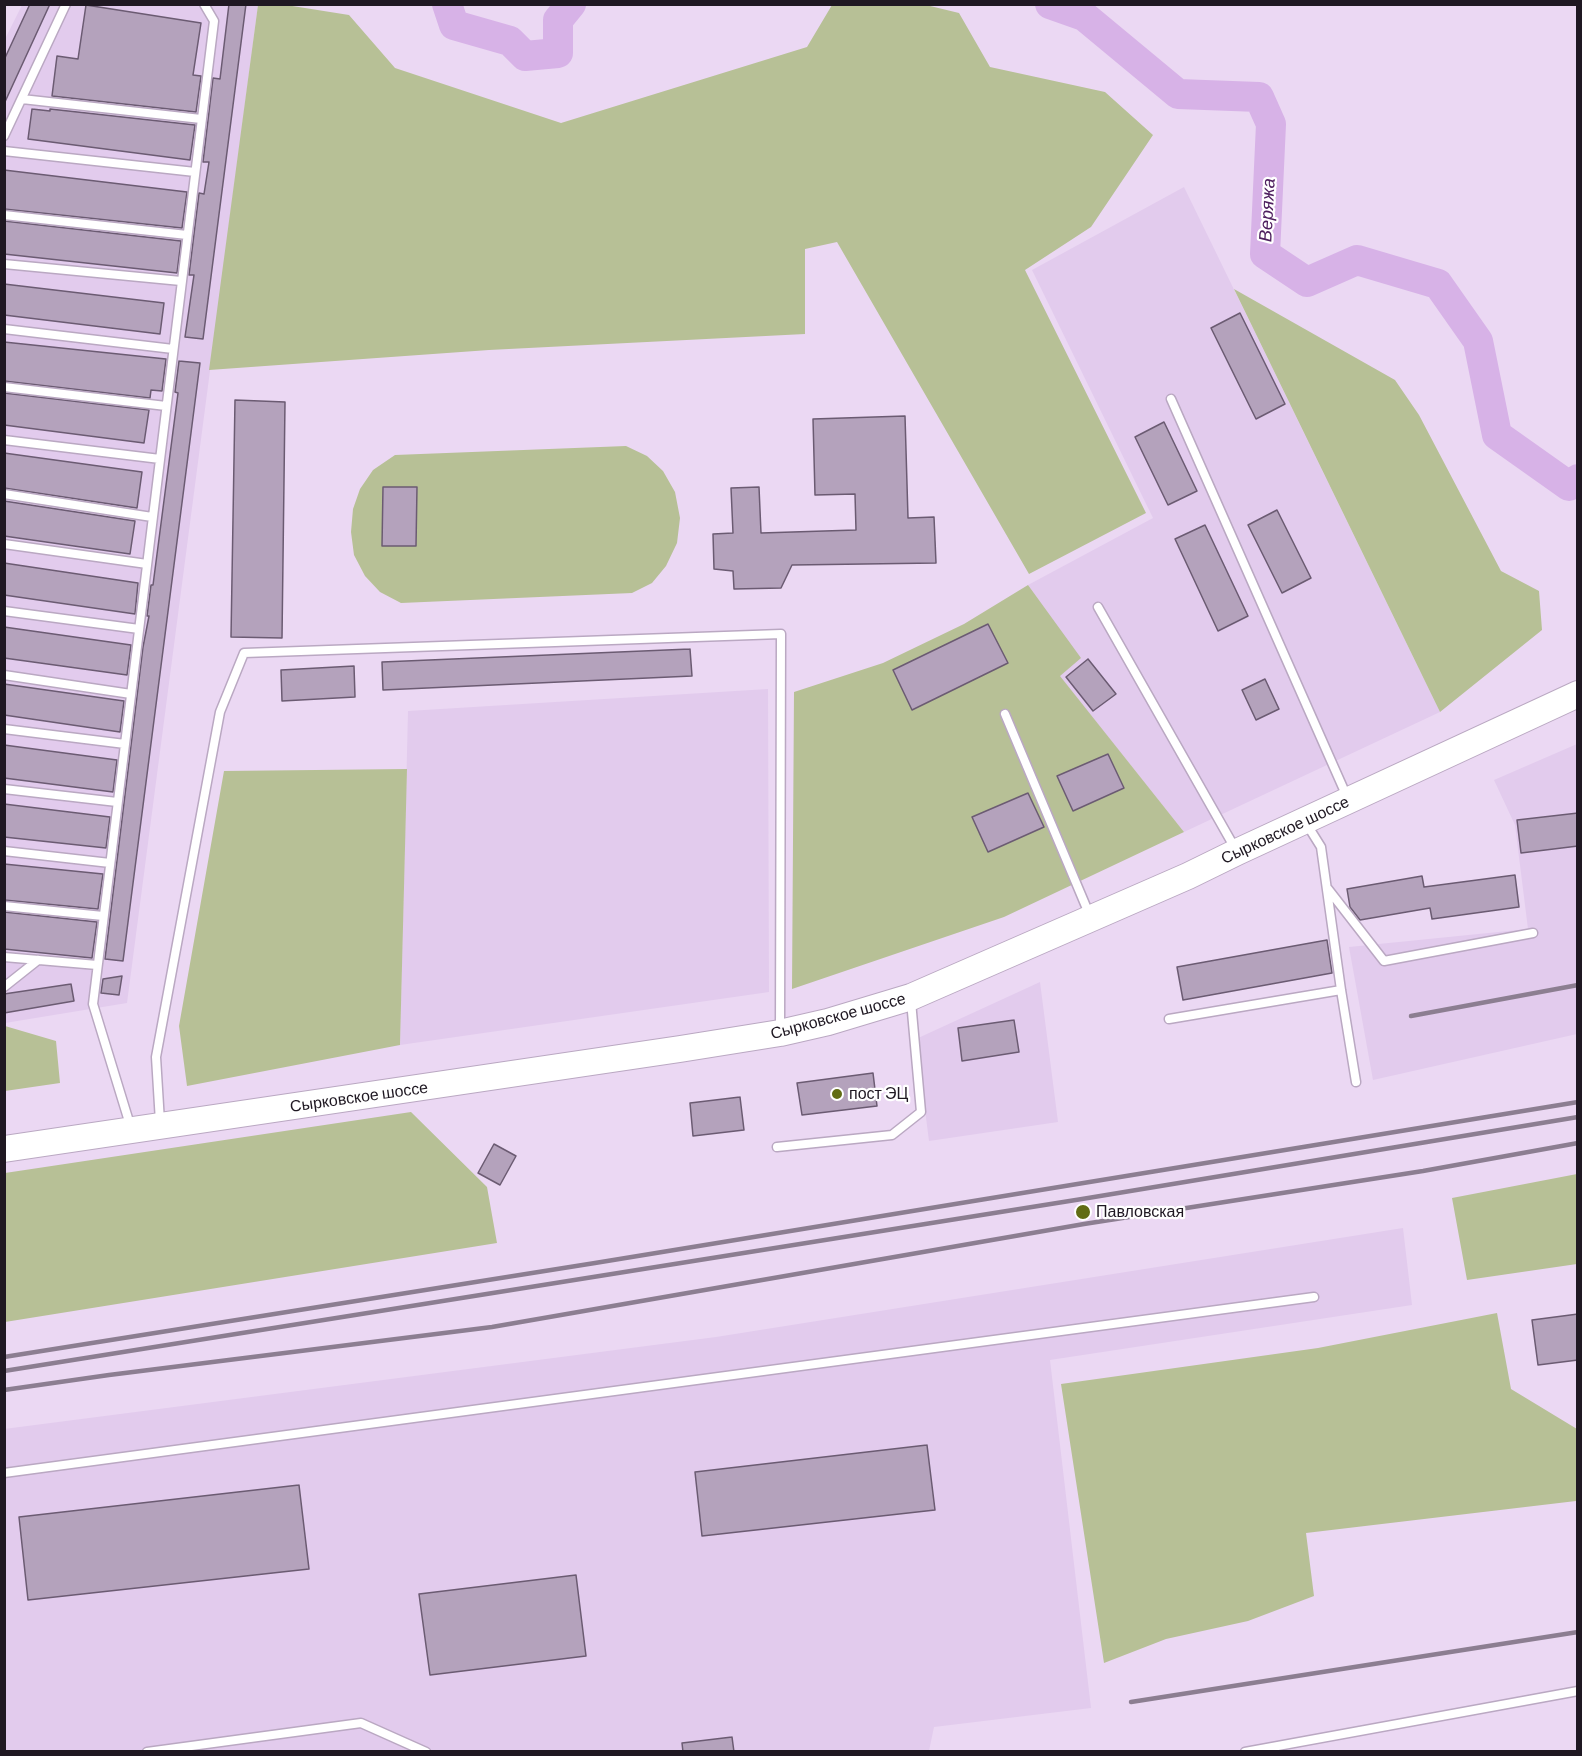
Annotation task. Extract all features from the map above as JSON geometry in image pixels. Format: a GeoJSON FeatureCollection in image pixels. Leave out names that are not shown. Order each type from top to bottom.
{"type":"FeatureCollection","features":[{"type":"Feature","properties":{"kind":"main road","name":"Сырковское шоссе"},"geometry":{"type":"LineString","coordinates":[[4,1149],[780,1033],[828,1022],[911,997],[1188,876],[1578,694]]}},
{"type":"Feature","properties":{"kind":"lane"},"geometry":{"type":"LineString","coordinates":[[4,136],[66,4]]}},
{"type":"Feature","properties":{"kind":"lane"},"geometry":{"type":"LineString","coordinates":[[132,1130],[93,1004],[214,21],[204,4]]}},
{"type":"Feature","properties":{"kind":"lane"},"geometry":{"type":"LineString","coordinates":[[22,99],[201,119]]}},
{"type":"Feature","properties":{"kind":"lane"},"geometry":{"type":"LineString","coordinates":[[4,151],[195,172]]}},
{"type":"Feature","properties":{"kind":"lane"},"geometry":{"type":"LineString","coordinates":[[4,215],[187,235]]}},
{"type":"Feature","properties":{"kind":"lane"},"geometry":{"type":"LineString","coordinates":[[4,264],[181,281]]}},
{"type":"Feature","properties":{"kind":"lane"},"geometry":{"type":"LineString","coordinates":[[4,329],[173,349]]}},
{"type":"Feature","properties":{"kind":"lane"},"geometry":{"type":"LineString","coordinates":[[4,387],[166,406]]}},
{"type":"Feature","properties":{"kind":"lane"},"geometry":{"type":"LineString","coordinates":[[1171,399],[1349,800]]}},
{"type":"Feature","properties":{"kind":"lane"},"geometry":{"type":"LineString","coordinates":[[4,440],[160,459]]}},
{"type":"Feature","properties":{"kind":"lane"},"geometry":{"type":"LineString","coordinates":[[4,494],[152,517]]}},
{"type":"Feature","properties":{"kind":"lane"},"geometry":{"type":"LineString","coordinates":[[4,544],[147,564]]}},
{"type":"Feature","properties":{"kind":"lane"},"geometry":{"type":"LineString","coordinates":[[1098,607],[1237,852]]}},
{"type":"Feature","properties":{"kind":"lane"},"geometry":{"type":"LineString","coordinates":[[4,611],[138,629]]}},
{"type":"Feature","properties":{"kind":"lane"},"geometry":{"type":"LineString","coordinates":[[161,1126],[156,1057],[220,711],[244,653],[781,634],[780,1033]]}},
{"type":"Feature","properties":{"kind":"lane"},"geometry":{"type":"LineString","coordinates":[[4,675],[131,694]]}},
{"type":"Feature","properties":{"kind":"lane"},"geometry":{"type":"LineString","coordinates":[[1005,714],[1091,918]]}},
{"type":"Feature","properties":{"kind":"lane"},"geometry":{"type":"LineString","coordinates":[[4,729],[124,744]]}},
{"type":"Feature","properties":{"kind":"lane"},"geometry":{"type":"LineString","coordinates":[[4,789],[117,802]]}},
{"type":"Feature","properties":{"kind":"lane"},"geometry":{"type":"LineString","coordinates":[[1305,820],[1321,847],[1356,1082]]}},
{"type":"Feature","properties":{"kind":"lane"},"geometry":{"type":"LineString","coordinates":[[4,851],[110,863]]}},
{"type":"Feature","properties":{"kind":"lane"},"geometry":{"type":"LineString","coordinates":[[1327,887],[1384,961],[1533,933]]}},
{"type":"Feature","properties":{"kind":"lane"},"geometry":{"type":"LineString","coordinates":[[4,906],[103,916]]}},
{"type":"Feature","properties":{"kind":"lane"},"geometry":{"type":"LineString","coordinates":[[4,957],[97,965]]}},
{"type":"Feature","properties":{"kind":"lane"},"geometry":{"type":"LineString","coordinates":[[4,987],[38,960]]}},
{"type":"Feature","properties":{"kind":"lane"},"geometry":{"type":"LineString","coordinates":[[1169,1019],[1341,990]]}},
{"type":"Feature","properties":{"kind":"lane"},"geometry":{"type":"LineString","coordinates":[[777,1147],[892,1135],[921,1112],[911,997]]}},
{"type":"Feature","properties":{"kind":"lane"},"geometry":{"type":"LineString","coordinates":[[4,1473],[1314,1297]]}},
{"type":"Feature","properties":{"kind":"lane"},"geometry":{"type":"LineString","coordinates":[[1245,1752],[1578,1690]]}},
{"type":"Feature","properties":{"kind":"lane"},"geometry":{"type":"LineString","coordinates":[[147,1752],[361,1723],[426,1752]]}},
{"type":"Feature","properties":{"kind":"shaded area"},"geometry":{"type":"Polygon","coordinates":[[[22,5],[258,5],[127,1003],[5,1023],[4,41],[22,5]]]}},
{"type":"Feature","properties":{"kind":"shaded area"},"geometry":{"type":"Polygon","coordinates":[[[1184,187],[1440,712],[1184,832],[1059,676],[1028,585],[1153,518],[1032,270],[1184,187]]]}},
{"type":"Feature","properties":{"kind":"shaded area"},"geometry":{"type":"Polygon","coordinates":[[[768,689],[769,992],[400,1045],[408,711],[768,689]]]}},
{"type":"Feature","properties":{"kind":"shaded area"},"geometry":{"type":"Polygon","coordinates":[[[1577,744],[1577,1034],[1373,1080],[1349,947],[1528,929],[1515,825],[1494,780],[1577,744]]]}},
{"type":"Feature","properties":{"kind":"shaded area"},"geometry":{"type":"Polygon","coordinates":[[[1040,982],[1058,1122],[929,1141],[916,1039],[1040,982]]]}},
{"type":"Feature","properties":{"kind":"shaded area"},"geometry":{"type":"Polygon","coordinates":[[[1403,1228],[1412,1305],[1050,1360],[1091,1708],[934,1727],[929,1751],[5,1751],[4,1429],[716,1337],[1403,1228]]]}},
{"type":"Feature","properties":{"kind":"green space"},"geometry":{"type":"Polygon","coordinates":[[[258,5],[286,5],[349,15],[395,68],[561,123],[807,47],[832,5],[926,5],[959,13],[990,67],[1105,92],[1153,135],[1091,227],[1025,270],[1146,513],[1029,574],[837,242],[805,249],[805,334],[489,350],[209,370],[258,5]]]}},
{"type":"Feature","properties":{"kind":"green space"},"geometry":{"type":"Polygon","coordinates":[[[1234,289],[1395,380],[1419,415],[1501,571],[1539,591],[1542,630],[1440,712],[1234,289]]]}},
{"type":"Feature","properties":{"kind":"green space"},"geometry":{"type":"Polygon","coordinates":[[[626,446],[647,456],[663,471],[675,492],[680,518],[677,543],[666,566],[652,583],[632,593],[401,603],[380,592],[365,576],[354,555],[351,532],[353,509],[360,489],[373,470],[395,455],[626,446]]]}},
{"type":"Feature","properties":{"kind":"green space"},"geometry":{"type":"Polygon","coordinates":[[[1028,585],[1081,658],[1060,676],[1184,832],[1004,917],[792,989],[794,692],[883,663],[964,624],[1028,585]]]}},
{"type":"Feature","properties":{"kind":"green space"},"geometry":{"type":"Polygon","coordinates":[[[407,769],[400,1045],[187,1086],[179,1026],[224,771],[407,769]]]}},
{"type":"Feature","properties":{"kind":"green space"},"geometry":{"type":"Polygon","coordinates":[[[5,1026],[56,1041],[60,1083],[5,1091],[5,1026]]]}},
{"type":"Feature","properties":{"kind":"green space"},"geometry":{"type":"Polygon","coordinates":[[[411,1112],[487,1187],[497,1243],[5,1322],[5,1173],[411,1112]]]}},
{"type":"Feature","properties":{"kind":"green space"},"geometry":{"type":"Polygon","coordinates":[[[1577,1174],[1577,1264],[1467,1280],[1452,1198],[1577,1174]]]}},
{"type":"Feature","properties":{"kind":"green space"},"geometry":{"type":"Polygon","coordinates":[[[1497,1313],[1511,1389],[1577,1429],[1578,1496],[1576,1501],[1306,1533],[1314,1596],[1248,1621],[1166,1639],[1104,1663],[1061,1384],[1318,1348],[1497,1313]]]}},
{"type":"Feature","properties":{"kind":"building"},"geometry":{"type":"Polygon","coordinates":[[[30,4],[50,4],[4,104],[4,60],[30,4]]]}},
{"type":"Feature","properties":{"kind":"building"},"geometry":{"type":"Polygon","coordinates":[[[229,4],[246,4],[203,339],[185,337],[194,275],[189,275],[199,193],[204,194],[209,162],[203,162],[213,78],[220,79],[229,4]]]}},
{"type":"Feature","properties":{"kind":"building"},"geometry":{"type":"Polygon","coordinates":[[[86,5],[201,23],[193,75],[201,76],[196,112],[52,96],[57,56],[78,59],[86,5]]]}},
{"type":"Feature","properties":{"kind":"building"},"geometry":{"type":"Polygon","coordinates":[[[32,109],[195,125],[190,160],[28,139],[32,109]]]}},
{"type":"Feature","properties":{"kind":"building"},"geometry":{"type":"Polygon","coordinates":[[[4,170],[187,192],[182,228],[4,209],[4,170]]]}},
{"type":"Feature","properties":{"kind":"building"},"geometry":{"type":"Polygon","coordinates":[[[4,221],[181,241],[177,273],[4,254],[4,221]]]}},
{"type":"Feature","properties":{"kind":"building"},"geometry":{"type":"Polygon","coordinates":[[[4,284],[164,303],[160,334],[4,315],[4,284]]]}},
{"type":"Feature","properties":{"kind":"building"},"geometry":{"type":"Polygon","coordinates":[[[1240,313],[1285,404],[1256,419],[1211,328],[1240,313]]]}},
{"type":"Feature","properties":{"kind":"building"},"geometry":{"type":"Polygon","coordinates":[[[4,342],[166,359],[162,391],[151,390],[150,398],[4,381],[4,342]]]}},
{"type":"Feature","properties":{"kind":"building"},"geometry":{"type":"Polygon","coordinates":[[[179,361],[200,363],[123,961],[105,959],[143,647],[178,393],[175,392],[179,361]]]}},
{"type":"Feature","properties":{"kind":"building"},"geometry":{"type":"Polygon","coordinates":[[[4,393],[149,410],[144,443],[4,425],[4,393]]]}},
{"type":"Feature","properties":{"kind":"building"},"geometry":{"type":"Polygon","coordinates":[[[235,400],[285,402],[282,638],[231,637],[235,400]]]}},
{"type":"Feature","properties":{"kind":"building"},"geometry":{"type":"Polygon","coordinates":[[[905,416],[908,518],[934,517],[936,563],[792,565],[781,588],[734,589],[733,571],[714,569],[713,534],[733,533],[731,488],[759,487],[761,533],[856,530],[855,494],[815,495],[813,419],[905,416]]]}},
{"type":"Feature","properties":{"kind":"building"},"geometry":{"type":"Polygon","coordinates":[[[1164,422],[1197,491],[1168,505],[1135,437],[1164,422]]]}},
{"type":"Feature","properties":{"kind":"building"},"geometry":{"type":"Polygon","coordinates":[[[4,453],[142,472],[137,508],[4,488],[4,453]]]}},
{"type":"Feature","properties":{"kind":"building"},"geometry":{"type":"Polygon","coordinates":[[[383,487],[417,487],[416,546],[382,546],[383,487]]]}},
{"type":"Feature","properties":{"kind":"building"},"geometry":{"type":"Polygon","coordinates":[[[4,501],[135,521],[130,554],[4,536],[4,501]]]}},
{"type":"Feature","properties":{"kind":"building"},"geometry":{"type":"Polygon","coordinates":[[[1277,510],[1311,578],[1282,593],[1248,525],[1277,510]]]}},
{"type":"Feature","properties":{"kind":"building"},"geometry":{"type":"Polygon","coordinates":[[[1205,525],[1248,616],[1218,631],[1175,539],[1205,525]]]}},
{"type":"Feature","properties":{"kind":"building"},"geometry":{"type":"Polygon","coordinates":[[[4,563],[138,583],[135,614],[4,595],[4,563]]]}},
{"type":"Feature","properties":{"kind":"building"},"geometry":{"type":"Polygon","coordinates":[[[988,624],[1008,663],[912,710],[893,670],[988,624]]]}},
{"type":"Feature","properties":{"kind":"building"},"geometry":{"type":"Polygon","coordinates":[[[4,627],[131,645],[127,675],[4,658],[4,627]]]}},
{"type":"Feature","properties":{"kind":"building"},"geometry":{"type":"Polygon","coordinates":[[[690,649],[692,676],[383,690],[382,662],[690,649]]]}},
{"type":"Feature","properties":{"kind":"building"},"geometry":{"type":"Polygon","coordinates":[[[1088,659],[1116,694],[1093,711],[1066,677],[1088,659]]]}},
{"type":"Feature","properties":{"kind":"building"},"geometry":{"type":"Polygon","coordinates":[[[354,666],[355,697],[282,701],[281,670],[354,666]]]}},
{"type":"Feature","properties":{"kind":"building"},"geometry":{"type":"Polygon","coordinates":[[[1265,679],[1279,709],[1256,720],[1242,690],[1265,679]]]}},
{"type":"Feature","properties":{"kind":"building"},"geometry":{"type":"Polygon","coordinates":[[[4,684],[124,701],[120,732],[4,715],[4,684]]]}},
{"type":"Feature","properties":{"kind":"building"},"geometry":{"type":"Polygon","coordinates":[[[4,745],[117,760],[113,792],[4,778],[4,745]]]}},
{"type":"Feature","properties":{"kind":"building"},"geometry":{"type":"Polygon","coordinates":[[[1108,754],[1124,788],[1073,811],[1057,776],[1108,754]]]}},
{"type":"Feature","properties":{"kind":"building"},"geometry":{"type":"Polygon","coordinates":[[[1028,793],[1044,827],[988,852],[972,817],[1028,793]]]}},
{"type":"Feature","properties":{"kind":"building"},"geometry":{"type":"Polygon","coordinates":[[[4,804],[110,817],[106,848],[4,837],[4,804]]]}},
{"type":"Feature","properties":{"kind":"building"},"geometry":{"type":"Polygon","coordinates":[[[1578,813],[1578,846],[1521,853],[1517,820],[1578,813]]]}},
{"type":"Feature","properties":{"kind":"building"},"geometry":{"type":"Polygon","coordinates":[[[4,864],[103,874],[98,909],[4,900],[4,864]]]}},
{"type":"Feature","properties":{"kind":"building"},"geometry":{"type":"Polygon","coordinates":[[[1515,875],[1519,907],[1432,919],[1430,908],[1360,920],[1350,907],[1347,889],[1422,876],[1424,887],[1515,875]]]}},
{"type":"Feature","properties":{"kind":"building"},"geometry":{"type":"Polygon","coordinates":[[[4,912],[97,922],[92,958],[4,949],[4,912]]]}},
{"type":"Feature","properties":{"kind":"building"},"geometry":{"type":"Polygon","coordinates":[[[1327,940],[1332,973],[1183,1000],[1177,967],[1327,940]]]}},
{"type":"Feature","properties":{"kind":"building"},"geometry":{"type":"Polygon","coordinates":[[[122,976],[119,995],[101,993],[103,979],[122,976]]]}},
{"type":"Feature","properties":{"kind":"building"},"geometry":{"type":"Polygon","coordinates":[[[71,984],[74,1001],[4,1013],[4,994],[71,984]]]}},
{"type":"Feature","properties":{"kind":"building"},"geometry":{"type":"Polygon","coordinates":[[[1014,1020],[1019,1052],[962,1061],[958,1028],[1014,1020]]]}},
{"type":"Feature","properties":{"kind":"building","name":"пост ЭЦ"},"geometry":{"type":"Polygon","coordinates":[[[873,1073],[877,1106],[802,1115],[797,1083],[873,1073]]]}},
{"type":"Feature","properties":{"kind":"building"},"geometry":{"type":"Polygon","coordinates":[[[740,1097],[744,1130],[693,1136],[690,1103],[740,1097]]]}},
{"type":"Feature","properties":{"kind":"building"},"geometry":{"type":"Polygon","coordinates":[[[494,1144],[516,1156],[500,1185],[478,1173],[494,1144]]]}},
{"type":"Feature","properties":{"kind":"building"},"geometry":{"type":"Polygon","coordinates":[[[1578,1314],[1578,1360],[1538,1365],[1532,1320],[1578,1314]]]}},
{"type":"Feature","properties":{"kind":"building"},"geometry":{"type":"Polygon","coordinates":[[[927,1445],[935,1510],[702,1536],[695,1472],[927,1445]]]}},
{"type":"Feature","properties":{"kind":"building"},"geometry":{"type":"Polygon","coordinates":[[[299,1485],[309,1569],[28,1600],[19,1517],[299,1485]]]}},
{"type":"Feature","properties":{"kind":"building"},"geometry":{"type":"Polygon","coordinates":[[[576,1575],[586,1656],[430,1675],[419,1594],[576,1575]]]}},
{"type":"Feature","properties":{"kind":"building"},"geometry":{"type":"Polygon","coordinates":[[[732,1737],[734,1752],[683,1752],[682,1743],[732,1737]]]}},
{"type":"Feature","properties":{"kind":"waterway","name":"Веряжа"},"geometry":{"type":"LineString","coordinates":[[447,4],[454,25],[510,41],[525,56],[558,53],[558,20],[571,4]]}},
{"type":"Feature","properties":{"kind":"waterway","name":"Веряжа"},"geometry":{"type":"LineString","coordinates":[[1050,4],[1084,16],[1178,94],[1259,97],[1271,124],[1265,254],[1307,282],[1357,260],[1438,284],[1478,341],[1497,435],[1569,486],[1578,479]]}},
{"type":"Feature","properties":{"kind":"railway"},"geometry":{"type":"LineString","coordinates":[[1411,1016],[1578,985]]}},
{"type":"Feature","properties":{"kind":"railway"},"geometry":{"type":"LineString","coordinates":[[4,1357],[1578,1102]]}},
{"type":"Feature","properties":{"kind":"railway"},"geometry":{"type":"LineString","coordinates":[[4,1371],[1082,1199],[1578,1117]]}},
{"type":"Feature","properties":{"kind":"railway"},"geometry":{"type":"LineString","coordinates":[[4,1390],[492,1327],[1084,1224],[1423,1171],[1578,1143]]}},
{"type":"Feature","properties":{"kind":"railway"},"geometry":{"type":"LineString","coordinates":[[1131,1702],[1578,1632]]}},
{"type":"Feature","properties":{"kind":"place","name":"пост ЭЦ"},"geometry":{"type":"Point","coordinates":[837,1094]}},
{"type":"Feature","properties":{"kind":"place","name":"Павловская"},"geometry":{"type":"Point","coordinates":[1083,1212]}}]}
